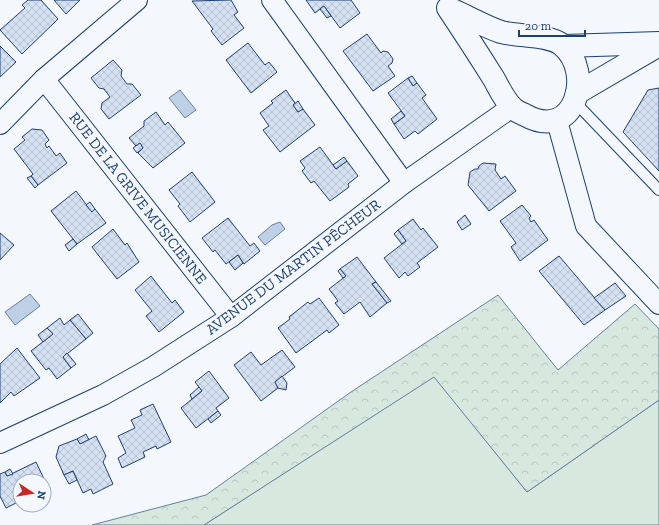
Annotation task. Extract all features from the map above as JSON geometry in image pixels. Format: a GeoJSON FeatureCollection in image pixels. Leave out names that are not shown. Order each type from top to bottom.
{"type":"FeatureCollection","features":[{"type":"Feature","properties":{"kind":"main road"},"geometry":{"type":"LineString","coordinates":[[446,4],[500,32],[553,39],[564,46],[574,61],[578,75],[576,98]]}},
{"type":"Feature","properties":{"kind":"main road"},"geometry":{"type":"LineString","coordinates":[[446,4],[512,107],[535,120],[558,121],[567,113],[576,98],[659,44]]}},
{"type":"Feature","properties":{"kind":"main road"},"geometry":{"type":"LineString","coordinates":[[564,46],[659,44]]}},
{"type":"Feature","properties":{"kind":"street"},"geometry":{"type":"LineString","coordinates":[[0,124],[44,79],[137,0]]}},
{"type":"Feature","properties":{"kind":"street"},"geometry":{"type":"LineString","coordinates":[[272,0],[404,183]]}},
{"type":"Feature","properties":{"kind":"street","name":"RUE DE LA GRIVE MUSICIENNE"},"geometry":{"type":"LineString","coordinates":[[44,79],[231,317]]}},
{"type":"Feature","properties":{"kind":"street","name":"AVENUE DU MARTIN PÊCHEUR"},"geometry":{"type":"LineString","coordinates":[[0,442],[103,396],[153,367],[231,317],[404,183],[512,107]]}},
{"type":"Feature","properties":{"kind":"street"},"geometry":{"type":"LineString","coordinates":[[558,121],[586,226],[659,304]]}},
{"type":"Feature","properties":{"kind":"lane"},"geometry":{"type":"LineString","coordinates":[[576,98],[659,190]]}},
{"type":"Feature","properties":{"kind":"green space"},"geometry":{"type":"Polygon","coordinates":[[[498,295],[558,370],[635,304],[659,329],[659,400],[527,492],[434,377],[204,525],[92,525],[206,495],[351,392],[498,295]]]}},
{"type":"Feature","properties":{"kind":"green space"},"geometry":{"type":"Polygon","coordinates":[[[434,376],[527,492],[659,400],[659,525],[204,525],[434,376]]]}},
{"type":"Feature","properties":{"kind":"water"},"geometry":{"type":"Polygon","coordinates":[[[180,90],[196,110],[185,118],[169,98],[180,90]]]}},
{"type":"Feature","properties":{"kind":"water"},"geometry":{"type":"Polygon","coordinates":[[[280,222],[285,229],[265,245],[258,237],[272,225],[280,222]]]}},
{"type":"Feature","properties":{"kind":"water"},"geometry":{"type":"Polygon","coordinates":[[[30,294],[40,306],[15,325],[5,312],[30,294]]]}},
{"type":"Feature","properties":{"kind":"building"},"geometry":{"type":"Polygon","coordinates":[[[28,0],[41,0],[58,19],[22,54],[0,30],[25,8],[22,5],[28,0]]]}},
{"type":"Feature","properties":{"kind":"building"},"geometry":{"type":"Polygon","coordinates":[[[54,0],[80,0],[66,14],[54,0]]]}},
{"type":"Feature","properties":{"kind":"building"},"geometry":{"type":"Polygon","coordinates":[[[231,0],[238,12],[234,15],[244,28],[222,45],[211,31],[213,29],[192,1],[231,0]]]}},
{"type":"Feature","properties":{"kind":"building"},"geometry":{"type":"Polygon","coordinates":[[[306,0],[351,0],[360,13],[340,28],[324,6],[315,13],[306,0]]]}},
{"type":"Feature","properties":{"kind":"building"},"geometry":{"type":"Polygon","coordinates":[[[324,6],[331,16],[327,18],[320,9],[324,6]]]}},
{"type":"Feature","properties":{"kind":"building"},"geometry":{"type":"Polygon","coordinates":[[[367,34],[381,53],[383,51],[388,52],[393,59],[392,63],[388,66],[395,76],[373,91],[343,51],[367,34]]]}},
{"type":"Feature","properties":{"kind":"building"},"geometry":{"type":"Polygon","coordinates":[[[248,43],[265,65],[269,62],[277,72],[251,93],[226,60],[248,43]]]}},
{"type":"Feature","properties":{"kind":"building"},"geometry":{"type":"Polygon","coordinates":[[[0,46],[16,62],[0,77],[0,46]]]}},
{"type":"Feature","properties":{"kind":"building"},"geometry":{"type":"Polygon","coordinates":[[[113,60],[122,70],[121,76],[127,84],[132,84],[141,95],[109,119],[101,109],[102,103],[110,97],[104,89],[99,88],[91,78],[113,60]]]}},
{"type":"Feature","properties":{"kind":"building"},"geometry":{"type":"Polygon","coordinates":[[[412,76],[417,83],[413,86],[408,78],[412,76]]]}},
{"type":"Feature","properties":{"kind":"building"},"geometry":{"type":"Polygon","coordinates":[[[408,78],[413,86],[417,83],[426,95],[422,98],[437,119],[418,134],[415,131],[404,139],[394,124],[405,116],[388,93],[408,78]]]}},
{"type":"Feature","properties":{"kind":"building"},"geometry":{"type":"Polygon","coordinates":[[[659,88],[659,171],[623,132],[648,90],[659,88]]]}},
{"type":"Feature","properties":{"kind":"building"},"geometry":{"type":"Polygon","coordinates":[[[286,90],[295,103],[293,105],[298,112],[303,109],[315,125],[280,152],[263,130],[269,126],[260,113],[273,103],[271,101],[286,90]]]}},
{"type":"Feature","properties":{"kind":"building"},"geometry":{"type":"Polygon","coordinates":[[[298,101],[303,109],[298,112],[293,105],[298,101]]]}},
{"type":"Feature","properties":{"kind":"building"},"geometry":{"type":"Polygon","coordinates":[[[401,111],[405,116],[394,124],[391,119],[401,111]]]}},
{"type":"Feature","properties":{"kind":"building"},"geometry":{"type":"Polygon","coordinates":[[[156,112],[165,125],[168,122],[185,143],[153,168],[138,153],[143,148],[140,143],[136,146],[129,138],[144,126],[144,121],[156,112]]]}},
{"type":"Feature","properties":{"kind":"building"},"geometry":{"type":"Polygon","coordinates":[[[32,129],[42,130],[49,140],[45,144],[47,148],[49,146],[56,156],[60,153],[67,163],[38,185],[31,176],[33,174],[14,149],[25,140],[22,137],[32,129]]]}},
{"type":"Feature","properties":{"kind":"building"},"geometry":{"type":"Polygon","coordinates":[[[140,143],[143,148],[137,153],[133,148],[140,143]]]}},
{"type":"Feature","properties":{"kind":"building"},"geometry":{"type":"Polygon","coordinates":[[[320,147],[336,169],[347,161],[358,176],[348,184],[349,187],[330,201],[314,181],[311,183],[302,171],[305,168],[300,161],[320,147]]]}},
{"type":"Feature","properties":{"kind":"building"},"geometry":{"type":"Polygon","coordinates":[[[344,157],[347,161],[336,169],[333,165],[344,157]]]}},
{"type":"Feature","properties":{"kind":"building"},"geometry":{"type":"Polygon","coordinates":[[[483,163],[496,164],[495,170],[501,179],[505,176],[516,191],[489,211],[468,185],[470,172],[478,169],[483,163]]]}},
{"type":"Feature","properties":{"kind":"building"},"geometry":{"type":"Polygon","coordinates":[[[192,172],[215,202],[190,222],[178,206],[180,204],[169,190],[192,172]]]}},
{"type":"Feature","properties":{"kind":"building"},"geometry":{"type":"Polygon","coordinates":[[[31,176],[38,185],[35,188],[27,178],[31,176]]]}},
{"type":"Feature","properties":{"kind":"building"},"geometry":{"type":"Polygon","coordinates":[[[76,191],[92,212],[95,209],[106,223],[77,244],[51,211],[76,191]]]}},
{"type":"Feature","properties":{"kind":"building"},"geometry":{"type":"Polygon","coordinates":[[[90,202],[95,209],[92,212],[86,205],[90,202]]]}},
{"type":"Feature","properties":{"kind":"building"},"geometry":{"type":"Polygon","coordinates":[[[522,205],[531,216],[529,218],[531,222],[534,220],[548,240],[520,261],[511,247],[516,243],[500,221],[522,205]]]}},
{"type":"Feature","properties":{"kind":"building"},"geometry":{"type":"Polygon","coordinates":[[[465,215],[471,224],[462,230],[457,222],[465,215]]]}},
{"type":"Feature","properties":{"kind":"building"},"geometry":{"type":"Polygon","coordinates":[[[228,218],[250,246],[254,243],[260,251],[244,264],[238,255],[226,264],[215,250],[213,252],[202,238],[228,218]]]}},
{"type":"Feature","properties":{"kind":"building"},"geometry":{"type":"Polygon","coordinates":[[[413,219],[421,230],[423,228],[438,247],[417,263],[420,267],[408,276],[405,272],[399,278],[384,258],[406,241],[398,230],[413,219]]]}},
{"type":"Feature","properties":{"kind":"building"},"geometry":{"type":"Polygon","coordinates":[[[113,229],[125,245],[127,243],[139,262],[117,279],[92,247],[113,229]]]}},
{"type":"Feature","properties":{"kind":"building"},"geometry":{"type":"Polygon","coordinates":[[[398,230],[406,241],[402,244],[394,234],[398,230]]]}},
{"type":"Feature","properties":{"kind":"building"},"geometry":{"type":"Polygon","coordinates":[[[0,233],[14,245],[0,260],[0,233]]]}},
{"type":"Feature","properties":{"kind":"building"},"geometry":{"type":"Polygon","coordinates":[[[73,239],[77,244],[69,251],[65,245],[73,239]]]}},
{"type":"Feature","properties":{"kind":"building"},"geometry":{"type":"Polygon","coordinates":[[[238,255],[243,263],[235,270],[229,262],[238,255]]]}},
{"type":"Feature","properties":{"kind":"building"},"geometry":{"type":"Polygon","coordinates":[[[559,256],[605,310],[584,325],[539,271],[559,256]]]}},
{"type":"Feature","properties":{"kind":"building"},"geometry":{"type":"Polygon","coordinates":[[[357,257],[376,282],[372,284],[387,303],[370,317],[360,302],[344,314],[335,303],[338,301],[329,289],[346,276],[340,269],[357,257]]]}},
{"type":"Feature","properties":{"kind":"building"},"geometry":{"type":"Polygon","coordinates":[[[340,269],[346,276],[343,278],[338,271],[340,269]]]}},
{"type":"Feature","properties":{"kind":"building"},"geometry":{"type":"Polygon","coordinates":[[[151,276],[172,303],[175,300],[184,312],[159,332],[146,316],[152,311],[135,290],[151,276]]]}},
{"type":"Feature","properties":{"kind":"building"},"geometry":{"type":"Polygon","coordinates":[[[376,282],[391,301],[387,303],[372,284],[376,282]]]}},
{"type":"Feature","properties":{"kind":"building"},"geometry":{"type":"Polygon","coordinates":[[[615,283],[626,296],[605,310],[594,298],[615,283]]]}},
{"type":"Feature","properties":{"kind":"building"},"geometry":{"type":"Polygon","coordinates":[[[319,298],[339,325],[329,333],[327,330],[296,353],[278,328],[308,302],[310,304],[319,298]]]}},
{"type":"Feature","properties":{"kind":"building"},"geometry":{"type":"Polygon","coordinates":[[[78,314],[93,333],[86,339],[70,320],[78,314]]]}},
{"type":"Feature","properties":{"kind":"building"},"geometry":{"type":"Polygon","coordinates":[[[60,318],[64,325],[70,320],[86,339],[63,357],[71,368],[57,379],[49,368],[46,370],[31,351],[53,334],[47,328],[60,318]]]}},
{"type":"Feature","properties":{"kind":"building"},"geometry":{"type":"Polygon","coordinates":[[[47,328],[53,334],[43,342],[38,335],[47,328]]]}},
{"type":"Feature","properties":{"kind":"building"},"geometry":{"type":"Polygon","coordinates":[[[17,348],[40,378],[14,396],[11,392],[0,403],[0,364],[17,348]]]}},
{"type":"Feature","properties":{"kind":"building"},"geometry":{"type":"Polygon","coordinates":[[[282,350],[295,367],[275,382],[278,388],[261,401],[234,365],[251,352],[261,365],[282,350]]]}},
{"type":"Feature","properties":{"kind":"building"},"geometry":{"type":"Polygon","coordinates":[[[67,353],[76,364],[71,368],[63,357],[67,353]]]}},
{"type":"Feature","properties":{"kind":"building"},"geometry":{"type":"Polygon","coordinates":[[[209,371],[229,398],[216,408],[218,411],[196,428],[181,408],[202,391],[195,382],[209,371]]]}},
{"type":"Feature","properties":{"kind":"building"},"geometry":{"type":"Polygon","coordinates":[[[282,376],[287,383],[286,390],[278,388],[275,382],[282,376]]]}},
{"type":"Feature","properties":{"kind":"building"},"geometry":{"type":"Polygon","coordinates":[[[199,387],[202,391],[192,399],[190,395],[199,387]]]}},
{"type":"Feature","properties":{"kind":"building"},"geometry":{"type":"Polygon","coordinates":[[[153,404],[171,442],[157,449],[156,446],[143,452],[145,457],[122,468],[118,458],[126,453],[118,436],[135,428],[131,420],[142,415],[140,410],[153,404]]]}},
{"type":"Feature","properties":{"kind":"building"},"geometry":{"type":"Polygon","coordinates":[[[218,411],[221,415],[211,423],[208,419],[218,411]]]}},
{"type":"Feature","properties":{"kind":"building"},"geometry":{"type":"Polygon","coordinates":[[[86,434],[89,440],[80,444],[77,439],[86,434]]]}},
{"type":"Feature","properties":{"kind":"building"},"geometry":{"type":"Polygon","coordinates":[[[96,436],[106,456],[103,462],[113,484],[93,494],[91,489],[83,493],[73,471],[64,475],[56,457],[59,446],[77,439],[80,444],[96,436]]]}},
{"type":"Feature","properties":{"kind":"building"},"geometry":{"type":"Polygon","coordinates":[[[36,462],[41,473],[13,473],[36,462]]]}},
{"type":"Feature","properties":{"kind":"building"},"geometry":{"type":"Polygon","coordinates":[[[10,469],[12,473],[7,476],[5,472],[10,469]]]}},
{"type":"Feature","properties":{"kind":"building"},"geometry":{"type":"Polygon","coordinates":[[[73,471],[77,480],[69,484],[64,475],[73,471]]]}},
{"type":"Feature","properties":{"kind":"building"},"geometry":{"type":"Polygon","coordinates":[[[5,472],[7,476],[12,474],[12,505],[6,508],[0,496],[0,474],[5,472]]]}}]}
